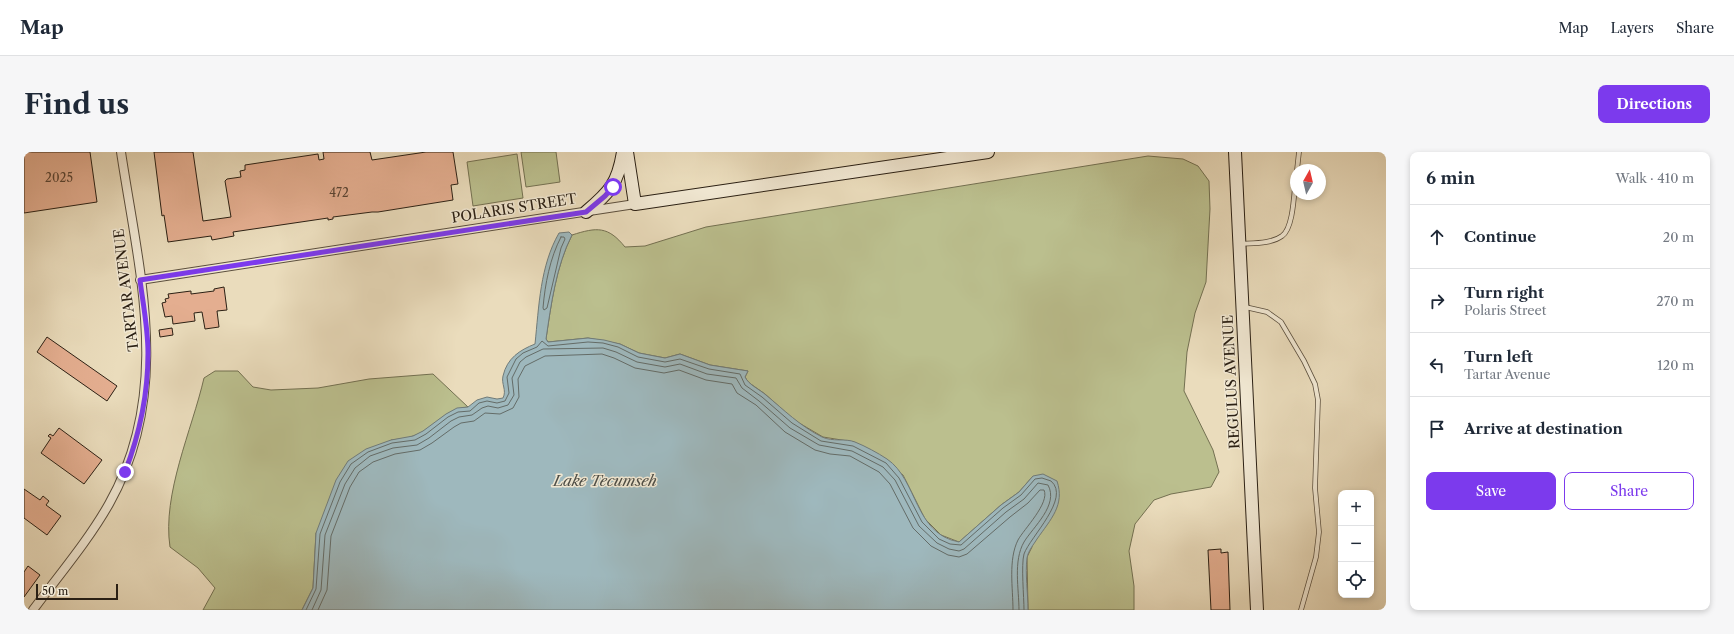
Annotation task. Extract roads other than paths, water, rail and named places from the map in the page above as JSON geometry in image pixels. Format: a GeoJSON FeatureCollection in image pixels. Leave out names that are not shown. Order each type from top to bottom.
{"type":"FeatureCollection","features":[{"type":"Feature","properties":{"kind":"street","name":"TARTAR AVENUE"},"geometry":{"type":"LineString","coordinates":[[33,610],[109,505],[132,453],[142,417],[147,375],[147,336],[121,152]]}},
{"type":"Feature","properties":{"kind":"street"},"geometry":{"type":"LineString","coordinates":[[586,212],[613,187],[620,169],[623,152]]}},
{"type":"Feature","properties":{"kind":"street"},"geometry":{"type":"LineString","coordinates":[[628,152],[635,204]]}},
{"type":"Feature","properties":{"kind":"street","name":"POLARIS STREET"},"geometry":{"type":"LineString","coordinates":[[140,280],[635,204],[988,152]]}},
{"type":"Feature","properties":{"kind":"street","name":"REGULUS AVENUE"},"geometry":{"type":"LineString","coordinates":[[1235,152],[1257,610]]}},
{"type":"Feature","properties":{"kind":"lane"},"geometry":{"type":"LineString","coordinates":[[1298,164],[1299,152]]}},
{"type":"Feature","properties":{"kind":"lane"},"geometry":{"type":"LineString","coordinates":[[1240,244],[1272,241],[1284,236],[1291,221],[1293,200]]}},
{"type":"Feature","properties":{"kind":"lane"},"geometry":{"type":"LineString","coordinates":[[1242,307],[1267,312],[1281,322],[1315,384],[1318,400],[1315,488],[1319,532],[1316,557],[1301,610]]}},
{"type":"Feature","properties":{"kind":"water","name":"Lake Tecumseh"},"geometry":{"type":"Polygon","coordinates":[[[569,232],[572,235],[566,247],[552,299],[546,339],[548,342],[588,338],[604,340],[620,344],[639,353],[665,358],[680,354],[710,365],[748,371],[745,377],[754,387],[806,428],[822,437],[855,442],[887,459],[897,468],[905,480],[925,518],[933,529],[944,537],[959,542],[1001,505],[1019,492],[1033,476],[1043,474],[1057,481],[1059,490],[1058,505],[1052,518],[1031,548],[1027,558],[1026,577],[1028,610],[302,610],[313,588],[316,533],[336,480],[348,461],[366,449],[391,440],[413,436],[457,408],[468,407],[477,400],[487,397],[497,399],[503,398],[503,376],[508,364],[519,352],[535,344],[541,287],[548,259],[559,233],[569,232]]]}}]}
